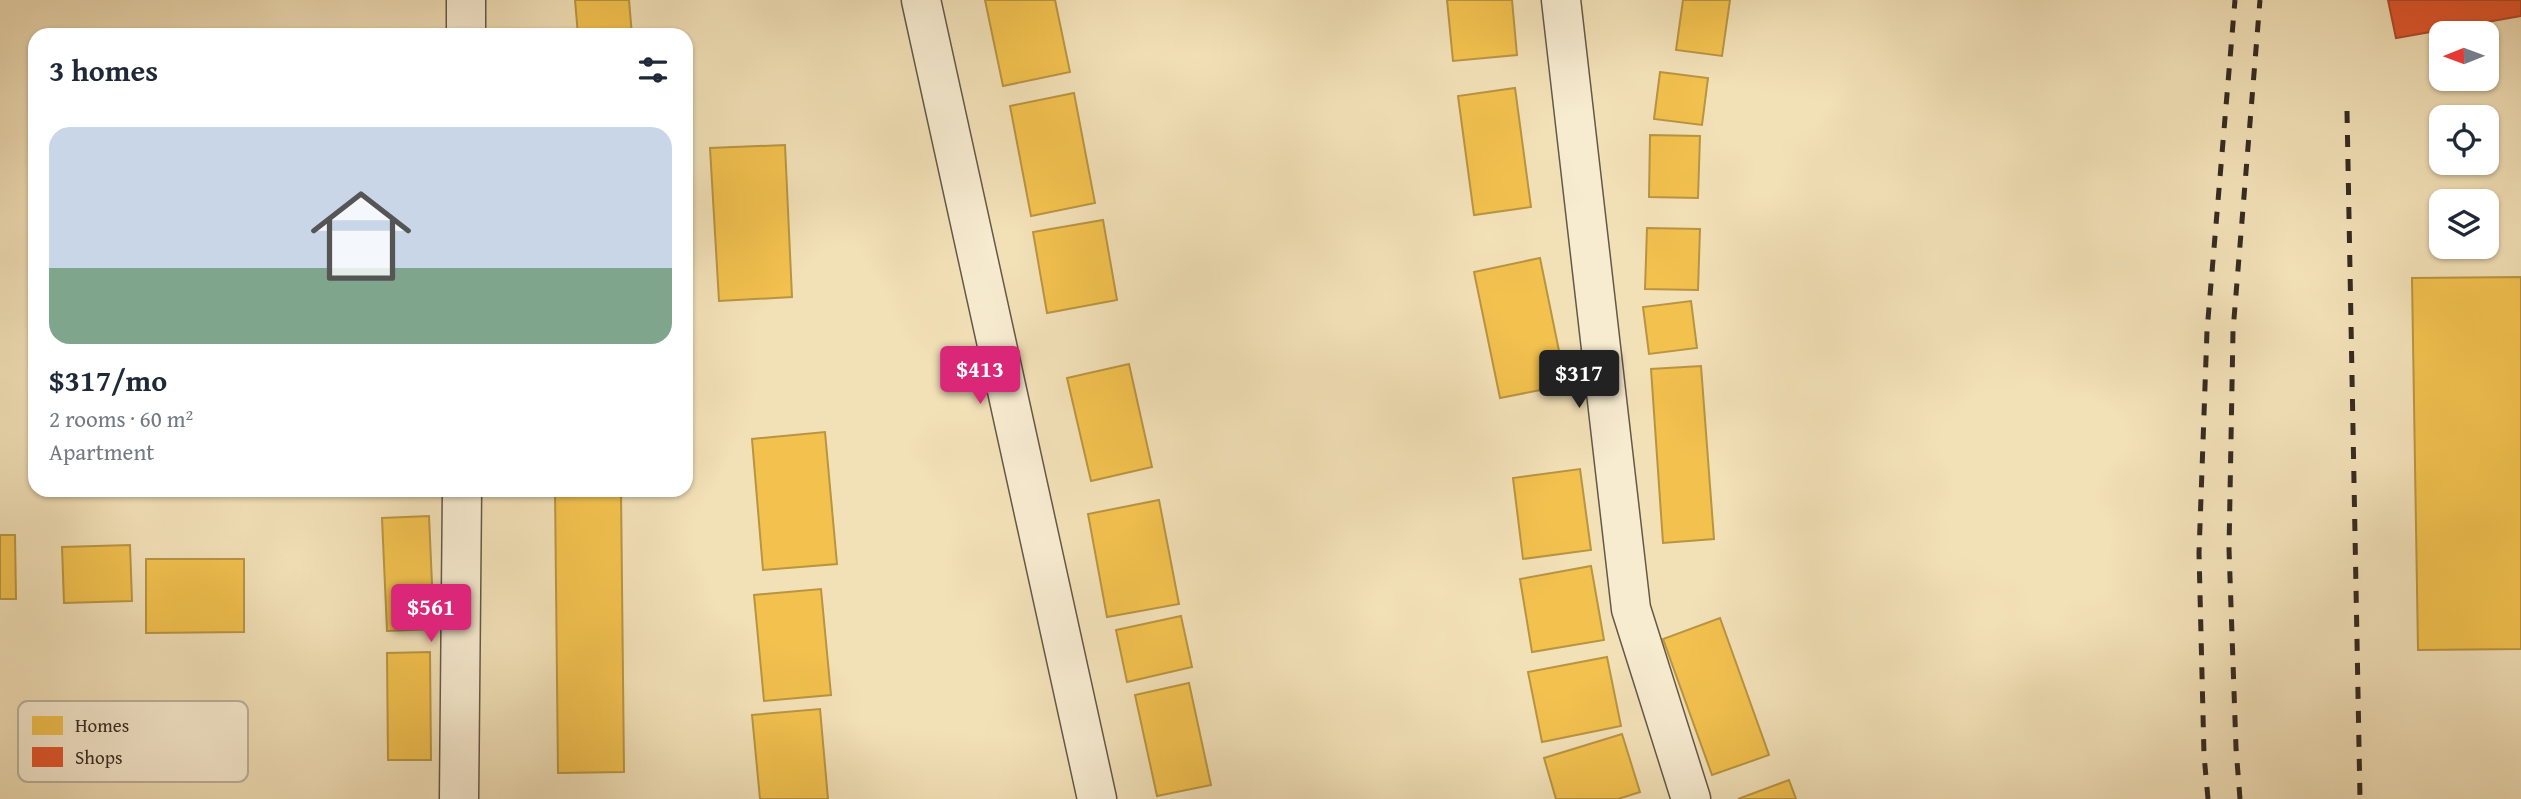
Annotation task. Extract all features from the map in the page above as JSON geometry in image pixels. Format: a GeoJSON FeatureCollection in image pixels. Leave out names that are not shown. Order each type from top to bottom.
{"type":"FeatureCollection","features":[{"type":"Feature","properties":{"kind":"street"},"geometry":{"type":"LineString","coordinates":[[466,0],[466,28]]}},
{"type":"Feature","properties":{"kind":"street"},"geometry":{"type":"LineString","coordinates":[[920,0],[1097,799]]}},
{"type":"Feature","properties":{"kind":"street"},"geometry":{"type":"LineString","coordinates":[[1562,0],[1632,609],[1691,799]]}},
{"type":"Feature","properties":{"kind":"street"},"geometry":{"type":"LineString","coordinates":[[459,799],[462,497]]}},
{"type":"Feature","properties":{"kind":"building: Homes"},"geometry":{"type":"Polygon","coordinates":[[[575,0],[629,0],[631,28],[577,28],[575,0]]]}},
{"type":"Feature","properties":{"kind":"building: Homes"},"geometry":{"type":"Polygon","coordinates":[[[985,0],[1055,0],[1070,72],[1003,86],[985,0]]]}},
{"type":"Feature","properties":{"kind":"building: Homes"},"geometry":{"type":"Polygon","coordinates":[[[1447,0],[1512,0],[1517,55],[1453,61],[1447,0]]]}},
{"type":"Feature","properties":{"kind":"building: Homes"},"geometry":{"type":"Polygon","coordinates":[[[1683,0],[1730,0],[1722,56],[1676,50],[1683,0]]]}},
{"type":"Feature","properties":{"kind":"building: Homes"},"geometry":{"type":"Polygon","coordinates":[[[1660,72],[1708,78],[1702,125],[1654,119],[1660,72]]]}},
{"type":"Feature","properties":{"kind":"building: Homes"},"geometry":{"type":"Polygon","coordinates":[[[1515,88],[1531,207],[1474,215],[1458,96],[1515,88]]]}},
{"type":"Feature","properties":{"kind":"building: Homes"},"geometry":{"type":"Polygon","coordinates":[[[1074,93],[1095,203],[1031,216],[1010,106],[1074,93]]]}},
{"type":"Feature","properties":{"kind":"building: Homes"},"geometry":{"type":"Polygon","coordinates":[[[1650,135],[1700,136],[1698,198],[1649,197],[1650,135]]]}},
{"type":"Feature","properties":{"kind":"building: Homes"},"geometry":{"type":"Polygon","coordinates":[[[785,145],[792,297],[719,301],[710,148],[785,145]]]}},
{"type":"Feature","properties":{"kind":"building: Homes"},"geometry":{"type":"Polygon","coordinates":[[[1103,220],[1117,300],[1047,313],[1033,232],[1103,220]]]}},
{"type":"Feature","properties":{"kind":"building: Homes"},"geometry":{"type":"Polygon","coordinates":[[[1647,228],[1700,229],[1698,290],[1645,289],[1647,228]]]}},
{"type":"Feature","properties":{"kind":"building: Homes"},"geometry":{"type":"Polygon","coordinates":[[[1540,258],[1566,385],[1500,398],[1474,272],[1540,258]]]}},
{"type":"Feature","properties":{"kind":"building: Homes"},"geometry":{"type":"Polygon","coordinates":[[[2521,277],[2521,649],[2418,650],[2412,278],[2521,277]]]}},
{"type":"Feature","properties":{"kind":"building: Homes"},"geometry":{"type":"Polygon","coordinates":[[[1691,301],[1697,348],[1649,354],[1643,307],[1691,301]]]}},
{"type":"Feature","properties":{"kind":"building: Homes"},"geometry":{"type":"Polygon","coordinates":[[[1129,364],[1152,467],[1091,481],[1067,378],[1129,364]]]}},
{"type":"Feature","properties":{"kind":"building: Homes"},"geometry":{"type":"Polygon","coordinates":[[[1701,366],[1714,539],[1663,543],[1651,369],[1701,366]]]}},
{"type":"Feature","properties":{"kind":"building: Homes"},"geometry":{"type":"Polygon","coordinates":[[[825,432],[837,564],[763,570],[752,439],[825,432]]]}},
{"type":"Feature","properties":{"kind":"building: Homes"},"geometry":{"type":"Polygon","coordinates":[[[1580,469],[1591,550],[1523,559],[1513,478],[1580,469]]]}},
{"type":"Feature","properties":{"kind":"building: Homes"},"geometry":{"type":"Polygon","coordinates":[[[555,497],[621,497],[624,772],[558,773],[555,497]]]}},
{"type":"Feature","properties":{"kind":"building: Homes"},"geometry":{"type":"Polygon","coordinates":[[[1159,500],[1179,604],[1107,617],[1088,514],[1159,500]]]}},
{"type":"Feature","properties":{"kind":"building: Homes"},"geometry":{"type":"Polygon","coordinates":[[[429,516],[434,629],[387,631],[382,518],[429,516]]]}},
{"type":"Feature","properties":{"kind":"building: Homes"},"geometry":{"type":"Polygon","coordinates":[[[0,535],[15,535],[16,599],[0,599],[0,535]]]}},
{"type":"Feature","properties":{"kind":"building: Homes"},"geometry":{"type":"Polygon","coordinates":[[[130,545],[132,601],[64,603],[62,547],[130,545]]]}},
{"type":"Feature","properties":{"kind":"building: Homes"},"geometry":{"type":"Polygon","coordinates":[[[146,559],[244,559],[244,632],[146,633],[146,559]]]}},
{"type":"Feature","properties":{"kind":"building: Homes"},"geometry":{"type":"Polygon","coordinates":[[[1591,566],[1604,640],[1532,652],[1520,579],[1591,566]]]}},
{"type":"Feature","properties":{"kind":"building: Homes"},"geometry":{"type":"Polygon","coordinates":[[[821,589],[831,695],[764,701],[754,595],[821,589]]]}},
{"type":"Feature","properties":{"kind":"building: Homes"},"geometry":{"type":"Polygon","coordinates":[[[1181,616],[1192,667],[1127,682],[1116,630],[1181,616]]]}},
{"type":"Feature","properties":{"kind":"building: Homes"},"geometry":{"type":"Polygon","coordinates":[[[1720,618],[1769,755],[1712,775],[1663,639],[1720,618]]]}},
{"type":"Feature","properties":{"kind":"building: Homes"},"geometry":{"type":"Polygon","coordinates":[[[430,652],[431,760],[388,760],[387,653],[430,652]]]}},
{"type":"Feature","properties":{"kind":"building: Homes"},"geometry":{"type":"Polygon","coordinates":[[[1607,657],[1621,726],[1542,742],[1528,672],[1607,657]]]}},
{"type":"Feature","properties":{"kind":"building: Homes"},"geometry":{"type":"Polygon","coordinates":[[[1189,683],[1211,785],[1157,796],[1135,695],[1189,683]]]}},
{"type":"Feature","properties":{"kind":"building: Homes"},"geometry":{"type":"Polygon","coordinates":[[[820,709],[828,799],[760,799],[752,715],[820,709]]]}},
{"type":"Feature","properties":{"kind":"building: Homes"},"geometry":{"type":"Polygon","coordinates":[[[1622,734],[1640,792],[1618,799],[1556,799],[1544,758],[1622,734]]]}},
{"type":"Feature","properties":{"kind":"building: Homes"},"geometry":{"type":"Polygon","coordinates":[[[1789,780],[1796,799],[1738,799],[1789,780]]]}},
{"type":"Feature","properties":{"kind":"building: Shops"},"geometry":{"type":"Polygon","coordinates":[[[2388,0],[2521,0],[2521,16],[2493,21],[2429,21],[2429,32],[2396,38],[2388,0]]]}},
{"type":"Feature","properties":{"kind":"railway"},"geometry":{"type":"LineString","coordinates":[[2208,799],[2204,755],[2199,553],[2207,331],[2235,0]]}},
{"type":"Feature","properties":{"kind":"railway"},"geometry":{"type":"LineString","coordinates":[[2240,799],[2229,549],[2233,331],[2260,0]]}},
{"type":"Feature","properties":{"kind":"railway"},"geometry":{"type":"LineString","coordinates":[[2347,111],[2360,799]]}}]}
